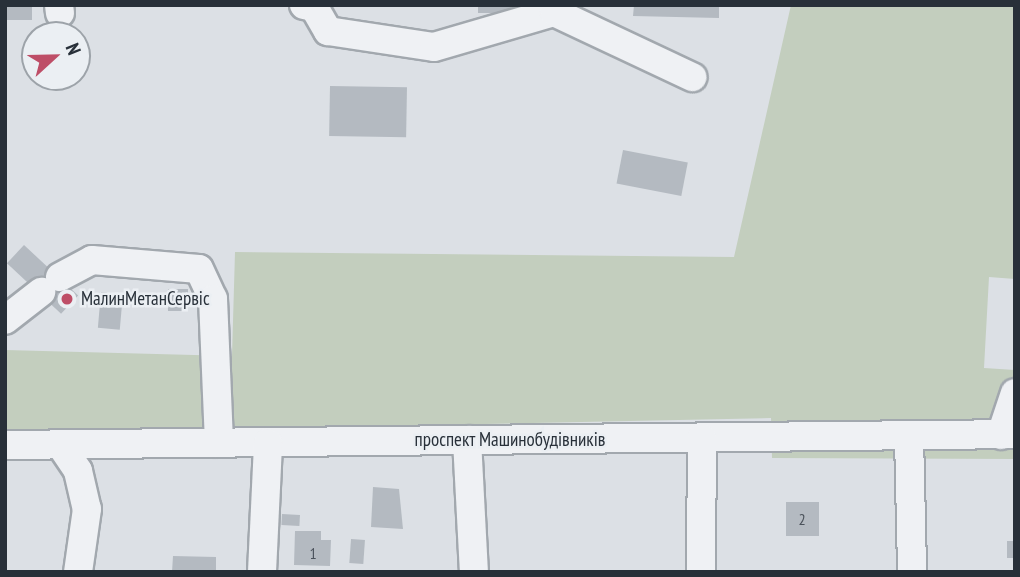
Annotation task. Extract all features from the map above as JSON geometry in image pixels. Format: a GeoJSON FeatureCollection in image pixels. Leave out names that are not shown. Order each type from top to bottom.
{"type":"FeatureCollection","features":[{"type":"Feature","properties":{"kind":"street"},"geometry":{"type":"LineString","coordinates":[[311,6],[328,31],[434,47],[553,9],[692,77]]}},
{"type":"Feature","properties":{"kind":"street"},"geometry":{"type":"LineString","coordinates":[[5,320],[50,285],[92,260],[200,269],[213,299],[219,443]]}},
{"type":"Feature","properties":{"kind":"street"},"geometry":{"type":"LineString","coordinates":[[1008,435],[1015,393]]}},
{"type":"Feature","properties":{"kind":"street","name":"проспект Машинобудівників"},"geometry":{"type":"LineString","coordinates":[[5,445],[1008,435]]}},
{"type":"Feature","properties":{"kind":"street"},"geometry":{"type":"LineString","coordinates":[[909,436],[912,572]]}},
{"type":"Feature","properties":{"kind":"street"},"geometry":{"type":"LineString","coordinates":[[701,572],[702,438]]}},
{"type":"Feature","properties":{"kind":"street"},"geometry":{"type":"LineString","coordinates":[[467,440],[474,572]]}},
{"type":"Feature","properties":{"kind":"street"},"geometry":{"type":"LineString","coordinates":[[262,572],[268,443]]}},
{"type":"Feature","properties":{"kind":"street"},"geometry":{"type":"LineString","coordinates":[[60,444],[78,471],[87,509],[78,572]]}},
{"type":"Feature","properties":{"kind":"green space"},"geometry":{"type":"Polygon","coordinates":[[[791,5],[1015,5],[1015,279],[989,277],[984,368],[1015,370],[1015,459],[772,458],[771,418],[5,434],[5,350],[232,356],[235,252],[734,257],[791,5]]]}},
{"type":"Feature","properties":{"kind":"building"},"geometry":{"type":"Polygon","coordinates":[[[5,5],[32,5],[32,20],[5,20],[5,5]]]}},
{"type":"Feature","properties":{"kind":"building"},"geometry":{"type":"Polygon","coordinates":[[[478,5],[511,5],[511,13],[478,13],[478,5]]]}},
{"type":"Feature","properties":{"kind":"building"},"geometry":{"type":"Polygon","coordinates":[[[634,5],[719,5],[719,18],[633,16],[634,5]]]}},
{"type":"Feature","properties":{"kind":"building"},"geometry":{"type":"Polygon","coordinates":[[[330,86],[407,87],[406,137],[329,136],[330,86]]]}},
{"type":"Feature","properties":{"kind":"building"},"geometry":{"type":"Polygon","coordinates":[[[623,150],[688,163],[681,196],[617,183],[623,150]]]}},
{"type":"Feature","properties":{"kind":"building"},"geometry":{"type":"Polygon","coordinates":[[[24,245],[78,295],[61,314],[7,263],[24,245]]]}},
{"type":"Feature","properties":{"kind":"building"},"geometry":{"type":"Polygon","coordinates":[[[168,289],[188,289],[188,311],[168,311],[168,289]]]}},
{"type":"Feature","properties":{"kind":"building"},"geometry":{"type":"Polygon","coordinates":[[[101,292],[123,294],[120,330],[98,328],[101,292]]]}},
{"type":"Feature","properties":{"kind":"building"},"geometry":{"type":"Polygon","coordinates":[[[373,487],[399,489],[403,529],[371,527],[373,487]]]}},
{"type":"Feature","properties":{"kind":"building"},"geometry":{"type":"Polygon","coordinates":[[[786,502],[819,502],[819,536],[786,536],[786,502]]]}},
{"type":"Feature","properties":{"kind":"building"},"geometry":{"type":"Polygon","coordinates":[[[282,514],[300,515],[299,526],[281,525],[282,514]]]}},
{"type":"Feature","properties":{"kind":"building"},"geometry":{"type":"Polygon","coordinates":[[[295,531],[321,531],[321,540],[331,540],[330,566],[294,565],[295,531]]]}},
{"type":"Feature","properties":{"kind":"building"},"geometry":{"type":"Polygon","coordinates":[[[351,539],[365,540],[363,564],[349,563],[351,539]]]}},
{"type":"Feature","properties":{"kind":"building"},"geometry":{"type":"Polygon","coordinates":[[[1007,541],[1015,541],[1015,558],[1007,558],[1007,541]]]}},
{"type":"Feature","properties":{"kind":"building"},"geometry":{"type":"Polygon","coordinates":[[[173,556],[216,557],[216,571],[172,572],[173,556]]]}},
{"type":"Feature","properties":{"kind":"place","name":"МалинМетанСервіс"},"geometry":{"type":"Point","coordinates":[67,299]}}]}
